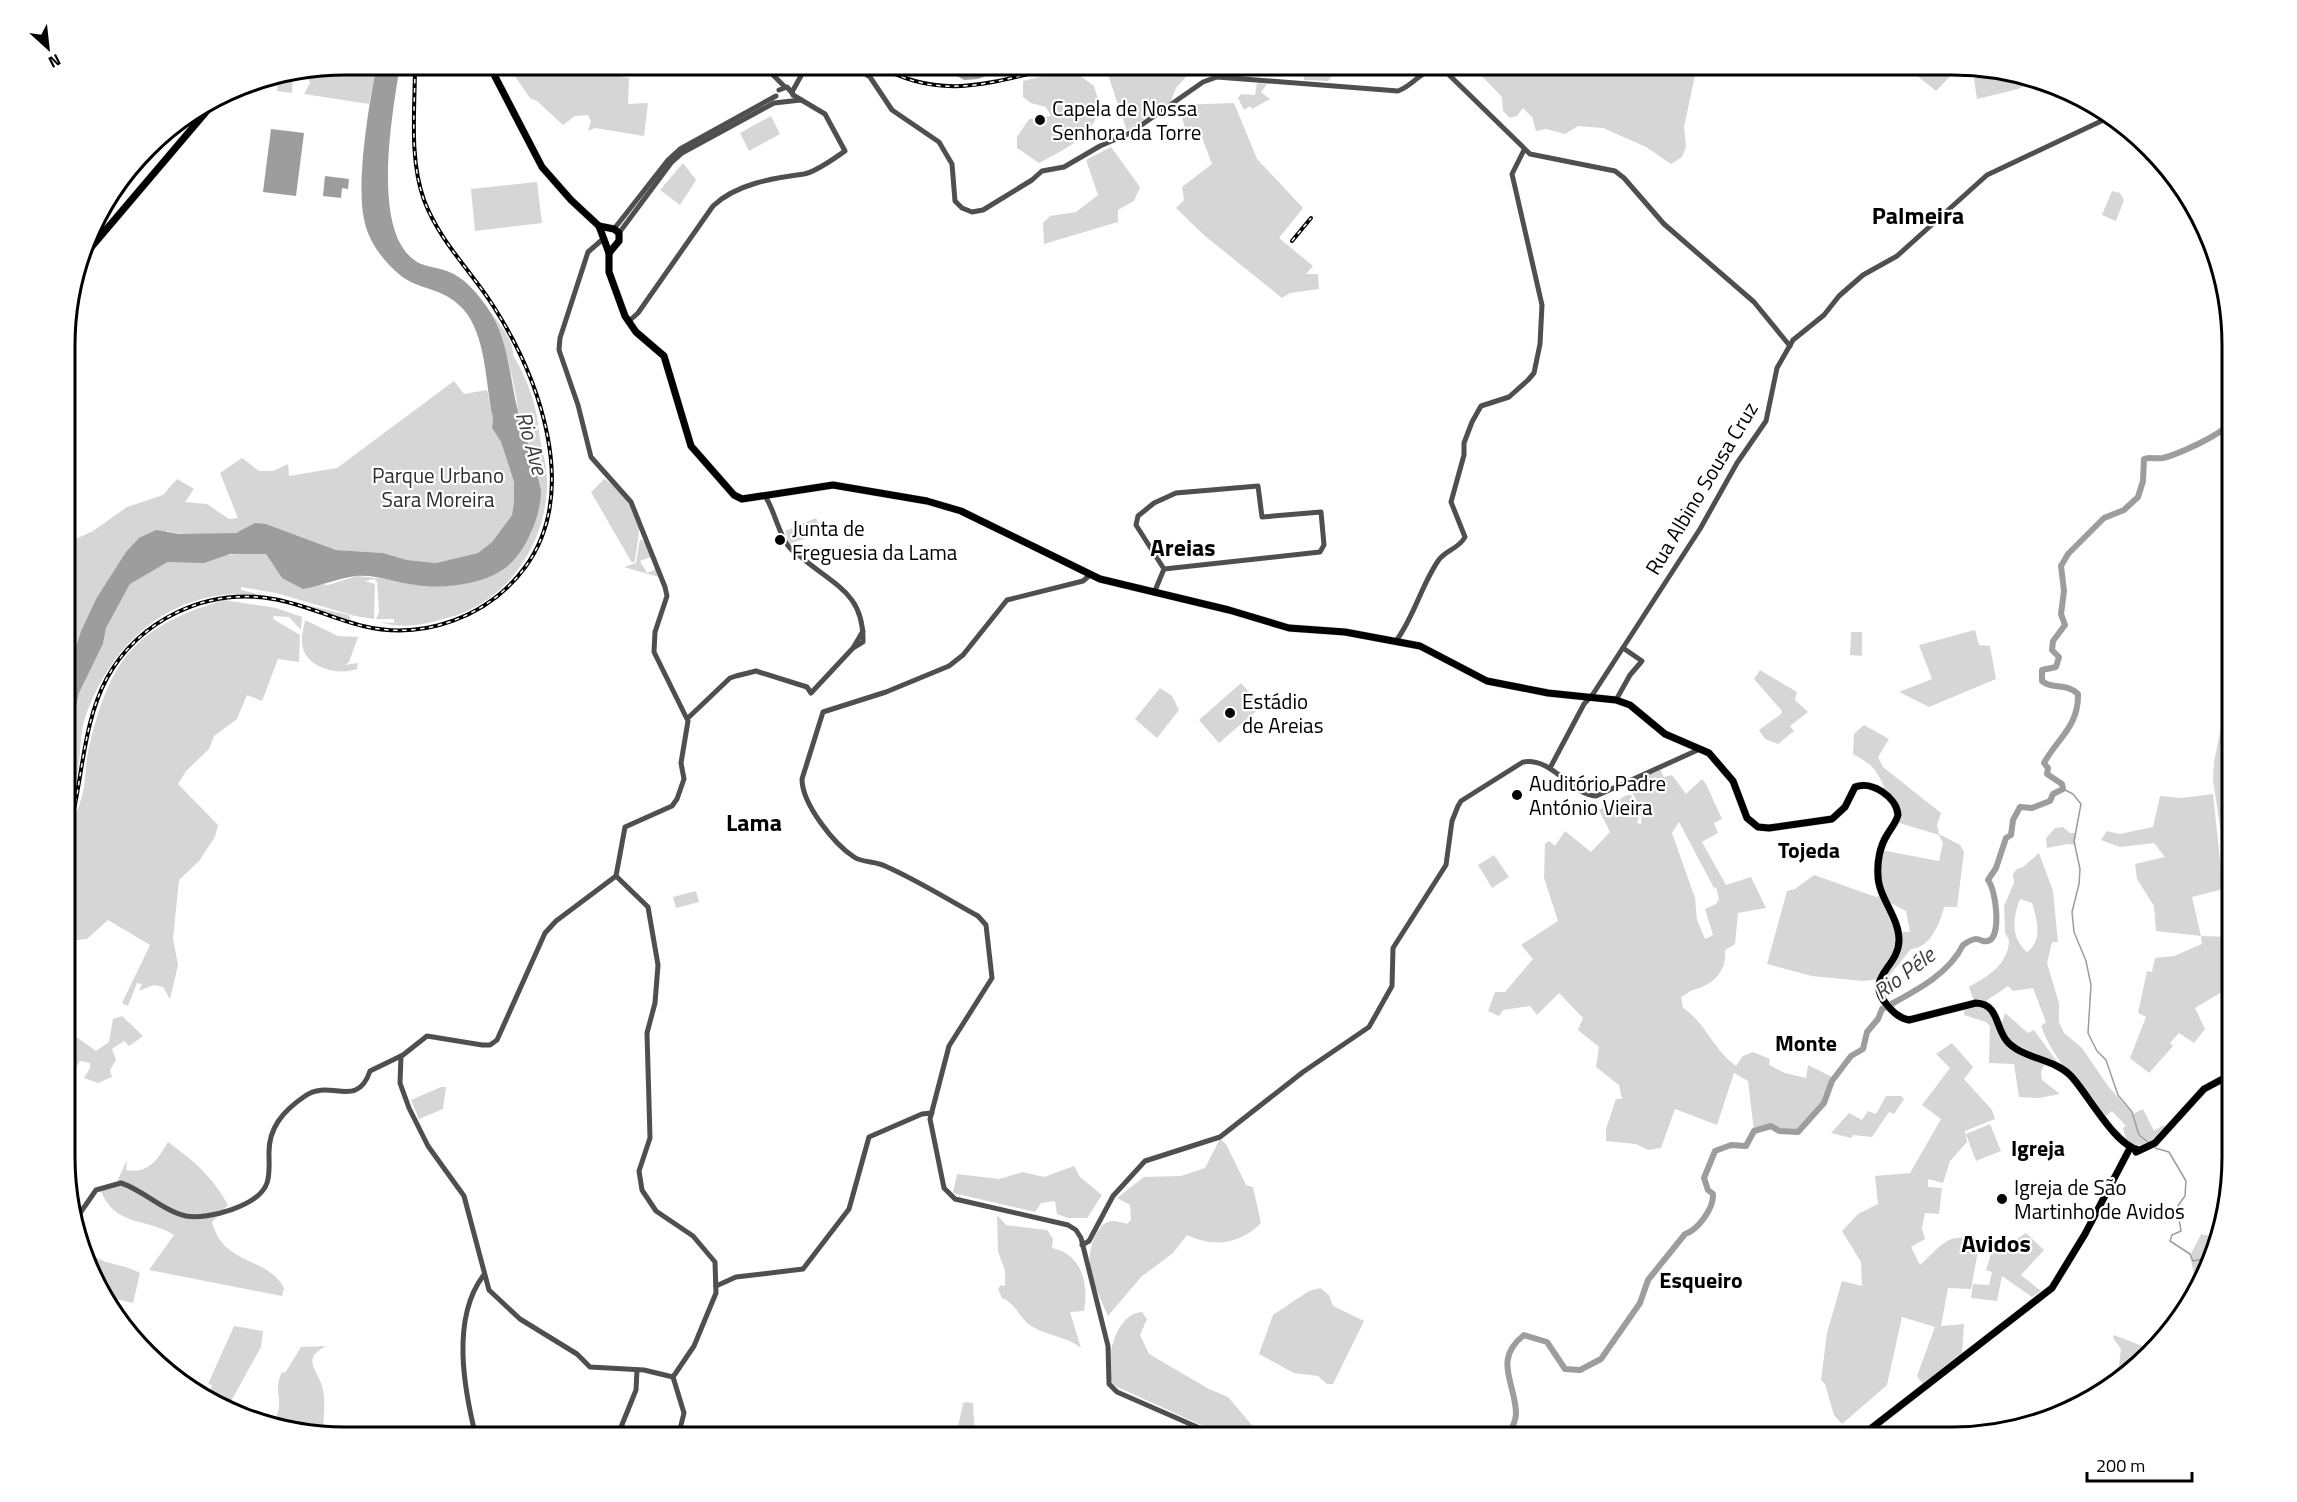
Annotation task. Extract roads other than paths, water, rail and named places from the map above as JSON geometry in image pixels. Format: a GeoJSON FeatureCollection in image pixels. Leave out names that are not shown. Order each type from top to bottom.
{"type":"FeatureCollection","features":[{"type":"Feature","properties":{"kind":"main road"},"geometry":{"type":"LineString","coordinates":[[495,75],[542,167],[571,200],[609,235],[615,244]]}},
{"type":"Feature","properties":{"kind":"main road"},"geometry":{"type":"LineString","coordinates":[[96,241],[203,116]]}},
{"type":"Feature","properties":{"kind":"main road"},"geometry":{"type":"LineString","coordinates":[[609,235],[620,238],[609,253]]}},
{"type":"Feature","properties":{"kind":"main road"},"geometry":{"type":"LineString","coordinates":[[609,235],[609,272],[628,322],[636,332],[658,350],[669,364],[691,446],[734,495],[742,499],[833,485],[927,501],[961,511],[1090,575],[1299,630],[1345,632],[1420,646],[1487,681],[1548,693],[1616,700],[1629,705],[1665,734],[1702,748],[1718,761],[1733,781],[1747,818],[1758,827],[1769,828],[1832,819],[1845,807],[1852,790],[1863,784],[1876,789],[1895,804],[1898,818],[1881,848],[1878,868],[1878,883],[1899,939],[1891,963],[1879,979],[1878,991],[1882,999],[1891,1010],[1909,1020],[1976,1003],[1987,1005],[1994,1011],[2007,1042],[2068,1073],[2121,1140],[2130,1148],[2139,1150]]}},
{"type":"Feature","properties":{"kind":"main road"},"geometry":{"type":"LineString","coordinates":[[2124,1157],[2156,1143],[2204,1089],[2222,1079]]}},
{"type":"Feature","properties":{"kind":"main road"},"geometry":{"type":"LineString","coordinates":[[2121,1140],[2124,1157]]}},
{"type":"Feature","properties":{"kind":"main road"},"geometry":{"type":"LineString","coordinates":[[1873,1427],[2051,1289],[2085,1234],[2130,1148]]}},
{"type":"Feature","properties":{"kind":"street"},"geometry":{"type":"LineString","coordinates":[[628,322],[638,313],[713,206],[722,198],[732,192],[793,173],[805,174],[845,150],[825,114],[813,104],[782,90],[772,75]]}},
{"type":"Feature","properties":{"kind":"street"},"geometry":{"type":"LineString","coordinates":[[81,1212],[96,1190],[121,1182],[187,1216],[231,1211],[256,1197],[267,1183],[269,1134],[279,1119],[312,1092],[357,1091],[363,1087],[370,1071],[401,1056],[427,1036],[490,1045],[497,1040],[545,933],[556,921],[616,876],[625,827],[672,806],[677,799],[684,779],[681,764],[687,718],[654,652],[655,632],[667,596],[665,587],[631,502],[591,457],[578,405],[559,350],[560,338],[588,252],[609,235],[682,153],[780,102],[787,104],[802,75]]}},
{"type":"Feature","properties":{"kind":"street"},"geometry":{"type":"LineString","coordinates":[[867,75],[892,111],[939,142],[947,152],[952,164],[955,201],[962,208],[972,212],[983,210],[1032,180],[1042,171],[1064,167],[1100,146],[1130,134],[1203,82],[1217,77],[1398,90],[1408,87],[1419,75]]}},
{"type":"Feature","properties":{"kind":"street"},"geometry":{"type":"LineString","coordinates":[[1449,75],[1530,154],[1619,174],[1664,225],[1754,302],[1790,346]]}},
{"type":"Feature","properties":{"kind":"street"},"geometry":{"type":"LineString","coordinates":[[609,235],[668,160],[680,149],[799,80]]}},
{"type":"Feature","properties":{"kind":"street"},"geometry":{"type":"LineString","coordinates":[[780,102],[782,90]]}},
{"type":"Feature","properties":{"kind":"street","name":"Rua Albino Sousa Cruz"},"geometry":{"type":"LineString","coordinates":[[1550,768],[1588,698],[1700,530],[1737,463],[1766,421],[1777,368],[1797,336],[1824,315],[1855,282],[1897,256],[1988,175],[2102,121]]}},
{"type":"Feature","properties":{"kind":"street"},"geometry":{"type":"LineString","coordinates":[[1396,641],[1405,629],[1438,560],[1462,544],[1465,537],[1451,502],[1464,456],[1464,443],[1476,412],[1486,404],[1517,392],[1534,373],[1537,362],[1543,326],[1542,305],[1512,174],[1524,150]]}},
{"type":"Feature","properties":{"kind":"street"},"geometry":{"type":"LineString","coordinates":[[1158,593],[1164,569],[1138,530],[1138,516],[1154,503],[1176,493],[1258,486],[1262,518],[1321,512],[1324,545],[1315,554],[1164,569]]}},
{"type":"Feature","properties":{"kind":"street"},"geometry":{"type":"LineString","coordinates":[[773,507],[775,494]]}},
{"type":"Feature","properties":{"kind":"street"},"geometry":{"type":"LineString","coordinates":[[765,496],[773,507],[788,546],[844,591],[857,606],[863,620],[863,642],[853,648],[815,685],[812,693],[807,687]]}},
{"type":"Feature","properties":{"kind":"street"},"geometry":{"type":"LineString","coordinates":[[1090,575],[1083,581],[1012,599],[1002,604],[963,655],[949,666],[886,692],[824,712],[802,779],[803,792],[819,820],[855,858],[879,863],[904,875],[978,916],[986,925],[992,978],[952,1040],[932,1113],[931,1125],[944,1188],[955,1198],[1068,1225],[1079,1233],[1108,1346],[1108,1382],[1116,1391],[1197,1427]]}},
{"type":"Feature","properties":{"kind":"street"},"geometry":{"type":"LineString","coordinates":[[1405,629],[1406,643]]}},
{"type":"Feature","properties":{"kind":"street"},"geometry":{"type":"LineString","coordinates":[[853,648],[863,631]]}},
{"type":"Feature","properties":{"kind":"street"},"geometry":{"type":"LineString","coordinates":[[1616,700],[1630,675],[1642,661],[1623,648]]}},
{"type":"Feature","properties":{"kind":"street"},"geometry":{"type":"LineString","coordinates":[[687,718],[730,678],[736,676],[756,671],[807,687],[815,685]]}},
{"type":"Feature","properties":{"kind":"street"},"geometry":{"type":"LineString","coordinates":[[1082,1245],[1089,1240],[1113,1196],[1146,1161],[1220,1137],[1303,1072],[1369,1027],[1392,986],[1393,948],[1444,872],[1452,821],[1461,801],[1523,762],[1532,760],[1550,768],[1590,796],[1601,795],[1702,748]]}},
{"type":"Feature","properties":{"kind":"street"},"geometry":{"type":"LineString","coordinates":[[616,876],[648,907],[656,939],[658,965],[655,1003],[648,1033],[650,1138],[639,1171],[642,1190],[656,1211],[693,1236],[715,1262],[714,1298],[694,1346],[673,1377]]}},
{"type":"Feature","properties":{"kind":"street"},"geometry":{"type":"LineString","coordinates":[[401,1056],[400,1083],[409,1107],[428,1146],[464,1196],[483,1276],[489,1290],[511,1311],[577,1354],[591,1366],[637,1370],[673,1377]]}},
{"type":"Feature","properties":{"kind":"street"},"geometry":{"type":"LineString","coordinates":[[716,1286],[736,1277],[803,1269],[849,1209],[869,1137],[922,1114],[932,1113]]}},
{"type":"Feature","properties":{"kind":"street"},"geometry":{"type":"LineString","coordinates":[[473,1427],[465,1396],[463,1340],[472,1293],[483,1276]]}},
{"type":"Feature","properties":{"kind":"street"},"geometry":{"type":"LineString","coordinates":[[621,1427],[636,1390],[637,1370]]}},
{"type":"Feature","properties":{"kind":"street"},"geometry":{"type":"LineString","coordinates":[[673,1377],[684,1413],[680,1427]]}},
{"type":"Feature","properties":{"kind":"waterway","name":"Rio Péle"},"geometry":{"type":"LineString","coordinates":[[1512,1427],[1516,1414],[1507,1363],[1514,1344],[1524,1335],[1547,1342],[1565,1369],[1580,1370],[1601,1359],[1640,1303],[1648,1280],[1685,1234],[1695,1228],[1708,1212],[1713,1194],[1708,1190],[1704,1178],[1715,1151],[1731,1145],[1746,1146],[1754,1131],[1771,1126],[1779,1131],[1798,1132],[1824,1103],[1832,1081],[1851,1056],[1863,1049],[1867,1032],[1878,1019],[1882,1009],[1928,983],[1948,966],[1964,944],[1974,939],[1988,941],[1993,936],[1996,911],[1988,880],[1996,868],[2006,838],[2011,835],[2013,820],[2020,807],[2032,808],[2050,801],[2053,794],[2063,789],[2062,784],[2047,774],[2048,768],[2044,763],[2071,724],[2075,715],[2078,694],[2068,688],[2046,684],[2042,681],[2042,670],[2056,667],[2059,657],[2052,650],[2053,641],[2065,625],[2061,614],[2064,591],[2061,566],[2068,554],[2104,518],[2124,510],[2138,497],[2143,481],[2144,459],[2163,458],[2180,452],[2222,430]]}},
{"type":"Feature","properties":{"kind":"waterway"},"geometry":{"type":"LineString","coordinates":[[2063,789],[2073,794],[2081,804],[2074,841],[2080,869],[2079,884],[2072,912],[2074,932],[2086,961],[2091,985],[2088,1033],[2097,1051],[2106,1060],[2118,1095],[2132,1112],[2139,1135],[2148,1142]]}},
{"type":"Feature","properties":{"kind":"waterway"},"geometry":{"type":"LineString","coordinates":[[2155,1148],[2169,1152],[2186,1181],[2185,1196],[2177,1207],[2181,1231],[2172,1235],[2170,1241],[2190,1254],[2193,1261],[2201,1259]]}},
{"type":"Feature","properties":{"kind":"railway"},"geometry":{"type":"LineString","coordinates":[[75,803],[87,736],[98,697],[121,657],[156,624],[200,603],[224,598],[248,597],[285,601],[341,620],[386,630],[432,627],[475,611],[494,599],[526,566],[542,536],[550,503],[552,468],[547,433],[537,398],[509,332],[492,304],[446,241],[430,215],[424,200],[416,167],[415,75]]}},
{"type":"Feature","properties":{"kind":"railway"},"geometry":{"type":"LineString","coordinates":[[898,75],[926,84],[948,86],[994,82],[1024,75]]}},
{"type":"Feature","properties":{"kind":"railway"},"geometry":{"type":"LineString","coordinates":[[1292,241],[1311,218]]}},
{"type":"Feature","properties":{"kind":"place","name":"Capela de Nossa Senhora da Torre"},"geometry":{"type":"Point","coordinates":[1040,120]}},
{"type":"Feature","properties":{"kind":"place","name":"Junta de Freguesia da Lama"},"geometry":{"type":"Point","coordinates":[780,540]}},
{"type":"Feature","properties":{"kind":"place","name":"Estádio de Areias"},"geometry":{"type":"Point","coordinates":[1230,713]}},
{"type":"Feature","properties":{"kind":"place","name":"Auditório Padre António Vieira"},"geometry":{"type":"Point","coordinates":[1517,795]}},
{"type":"Feature","properties":{"kind":"place","name":"Igreja de São Martinho de Avidos"},"geometry":{"type":"Point","coordinates":[2002,1199]}},
{"type":"Feature","properties":{"kind":"district","name":"Palmeira"},"geometry":{"type":"Point","coordinates":[1918,215]}},
{"type":"Feature","properties":{"kind":"district","name":"Areias"},"geometry":{"type":"Point","coordinates":[1183,547]}},
{"type":"Feature","properties":{"kind":"district","name":"Lama"},"geometry":{"type":"Point","coordinates":[754,822]}},
{"type":"Feature","properties":{"kind":"district","name":"Tojeda"},"geometry":{"type":"Point","coordinates":[1809,850]}},
{"type":"Feature","properties":{"kind":"district","name":"Monte"},"geometry":{"type":"Point","coordinates":[1806,1043]}},
{"type":"Feature","properties":{"kind":"district","name":"Igreja"},"geometry":{"type":"Point","coordinates":[2038,1148]}},
{"type":"Feature","properties":{"kind":"district","name":"Avidos"},"geometry":{"type":"Point","coordinates":[1996,1243]}},
{"type":"Feature","properties":{"kind":"district","name":"Esqueiro"},"geometry":{"type":"Point","coordinates":[1701,1280]}},
{"type":"Feature","properties":{"kind":"water label","name":"Rio Ave"},"geometry":{"type":"Point","coordinates":[532,443]}},
{"type":"Feature","properties":{"kind":"park label","name":"Parque Urbano Sara Moreira"},"geometry":{"type":"Point","coordinates":[438,487]}}]}
